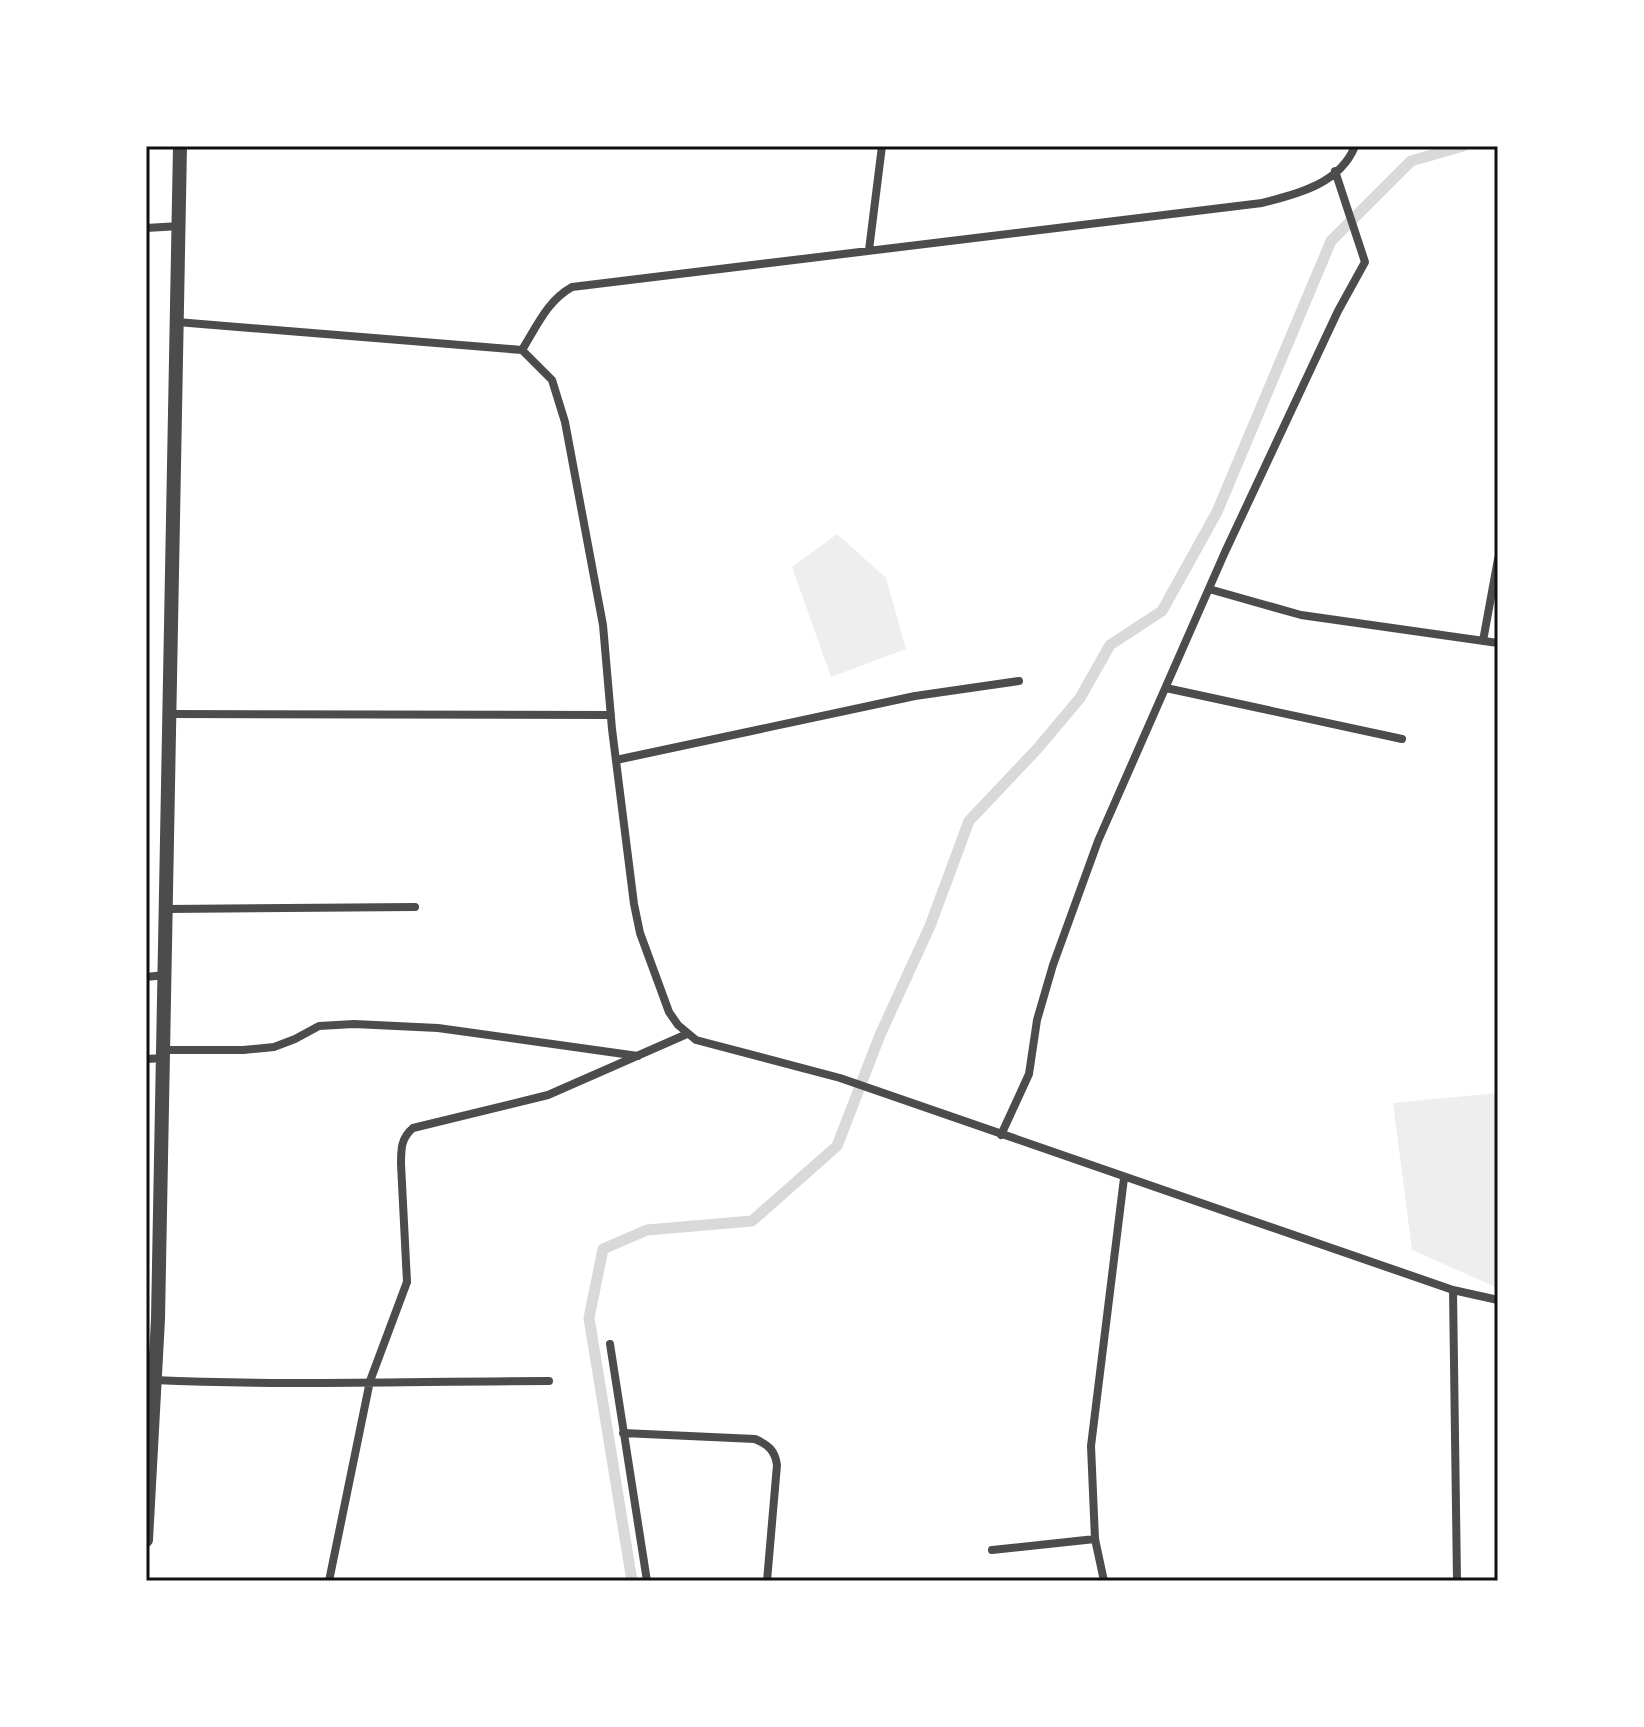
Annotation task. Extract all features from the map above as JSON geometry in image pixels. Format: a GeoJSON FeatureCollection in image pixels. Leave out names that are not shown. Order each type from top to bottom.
{"type":"FeatureCollection","features":[{"type":"Feature","properties":{"kind":"street"},"geometry":{"type":"LineString","coordinates":[[146,1540],[154,1380],[165,975],[180,146]]}},
{"type":"Feature","properties":{"kind":"street"},"geometry":{"type":"LineString","coordinates":[[869,250],[882,146]]}},
{"type":"Feature","properties":{"kind":"street"},"geometry":{"type":"LineString","coordinates":[[522,350],[558,295],[572,287],[1262,203],[1316,186],[1345,163],[1355,146]]}},
{"type":"Feature","properties":{"kind":"street"},"geometry":{"type":"LineString","coordinates":[[1001,1135],[1029,1074],[1037,1020],[1053,965],[1098,841],[1209,589],[1338,311],[1365,262],[1335,171]]}},
{"type":"Feature","properties":{"kind":"street"},"geometry":{"type":"LineString","coordinates":[[146,228],[180,226]]}},
{"type":"Feature","properties":{"kind":"street"},"geometry":{"type":"LineString","coordinates":[[177,322],[522,350],[552,380],[561,404],[603,625],[634,904],[640,933],[664,1002],[687,1034],[696,1040],[840,1078],[1453,1290],[1498,1300]]}},
{"type":"Feature","properties":{"kind":"street"},"geometry":{"type":"LineString","coordinates":[[1483,641],[1498,559]]}},
{"type":"Feature","properties":{"kind":"street"},"geometry":{"type":"LineString","coordinates":[[1209,589],[1301,615],[1498,643]]}},
{"type":"Feature","properties":{"kind":"street"},"geometry":{"type":"LineString","coordinates":[[616,760],[915,696],[1019,681]]}},
{"type":"Feature","properties":{"kind":"street"},"geometry":{"type":"LineString","coordinates":[[1166,688],[1402,739]]}},
{"type":"Feature","properties":{"kind":"street"},"geometry":{"type":"LineString","coordinates":[[169,714],[611,715]]}},
{"type":"Feature","properties":{"kind":"street"},"geometry":{"type":"LineString","coordinates":[[166,909],[415,907]]}},
{"type":"Feature","properties":{"kind":"street"},"geometry":{"type":"LineString","coordinates":[[146,977],[165,975]]}},
{"type":"Feature","properties":{"kind":"street"},"geometry":{"type":"LineString","coordinates":[[146,1059],[163,1054],[274,1047],[319,1026],[354,1024],[438,1028],[638,1056]]}},
{"type":"Feature","properties":{"kind":"street"},"geometry":{"type":"LineString","coordinates":[[329,1581],[370,1381],[407,1282],[401,1164],[405,1135],[413,1128],[548,1095],[687,1034]]}},
{"type":"Feature","properties":{"kind":"street"},"geometry":{"type":"LineString","coordinates":[[1104,1581],[1095,1539],[1091,1446],[1124,1178]]}},
{"type":"Feature","properties":{"kind":"street"},"geometry":{"type":"LineString","coordinates":[[1453,1290],[1457,1581]]}},
{"type":"Feature","properties":{"kind":"street"},"geometry":{"type":"LineString","coordinates":[[610,1344],[647,1581]]}},
{"type":"Feature","properties":{"kind":"street"},"geometry":{"type":"LineString","coordinates":[[154,1380],[258,1385],[370,1381],[549,1381]]}},
{"type":"Feature","properties":{"kind":"street"},"geometry":{"type":"LineString","coordinates":[[623,1433],[755,1439],[766,1443],[775,1453],[777,1465],[767,1581]]}},
{"type":"Feature","properties":{"kind":"street"},"geometry":{"type":"LineString","coordinates":[[992,1550],[1095,1539]]}},
{"type":"Feature","properties":{"kind":"shaded area"},"geometry":{"type":"Polygon","coordinates":[[[837,534],[886,578],[906,649],[831,677],[792,567],[837,534]]]}},
{"type":"Feature","properties":{"kind":"shaded area"},"geometry":{"type":"Polygon","coordinates":[[[1498,1093],[1498,1288],[1412,1250],[1393,1103],[1498,1093]]]}},
{"type":"Feature","properties":{"kind":"waterway"},"geometry":{"type":"LineString","coordinates":[[632,1581],[589,1318],[603,1249],[647,1230],[752,1221],[837,1146],[880,1035],[930,926],[969,821],[1080,698],[1110,645],[1162,611],[1217,512],[1331,241],[1411,161],[1463,146]]}}]}
